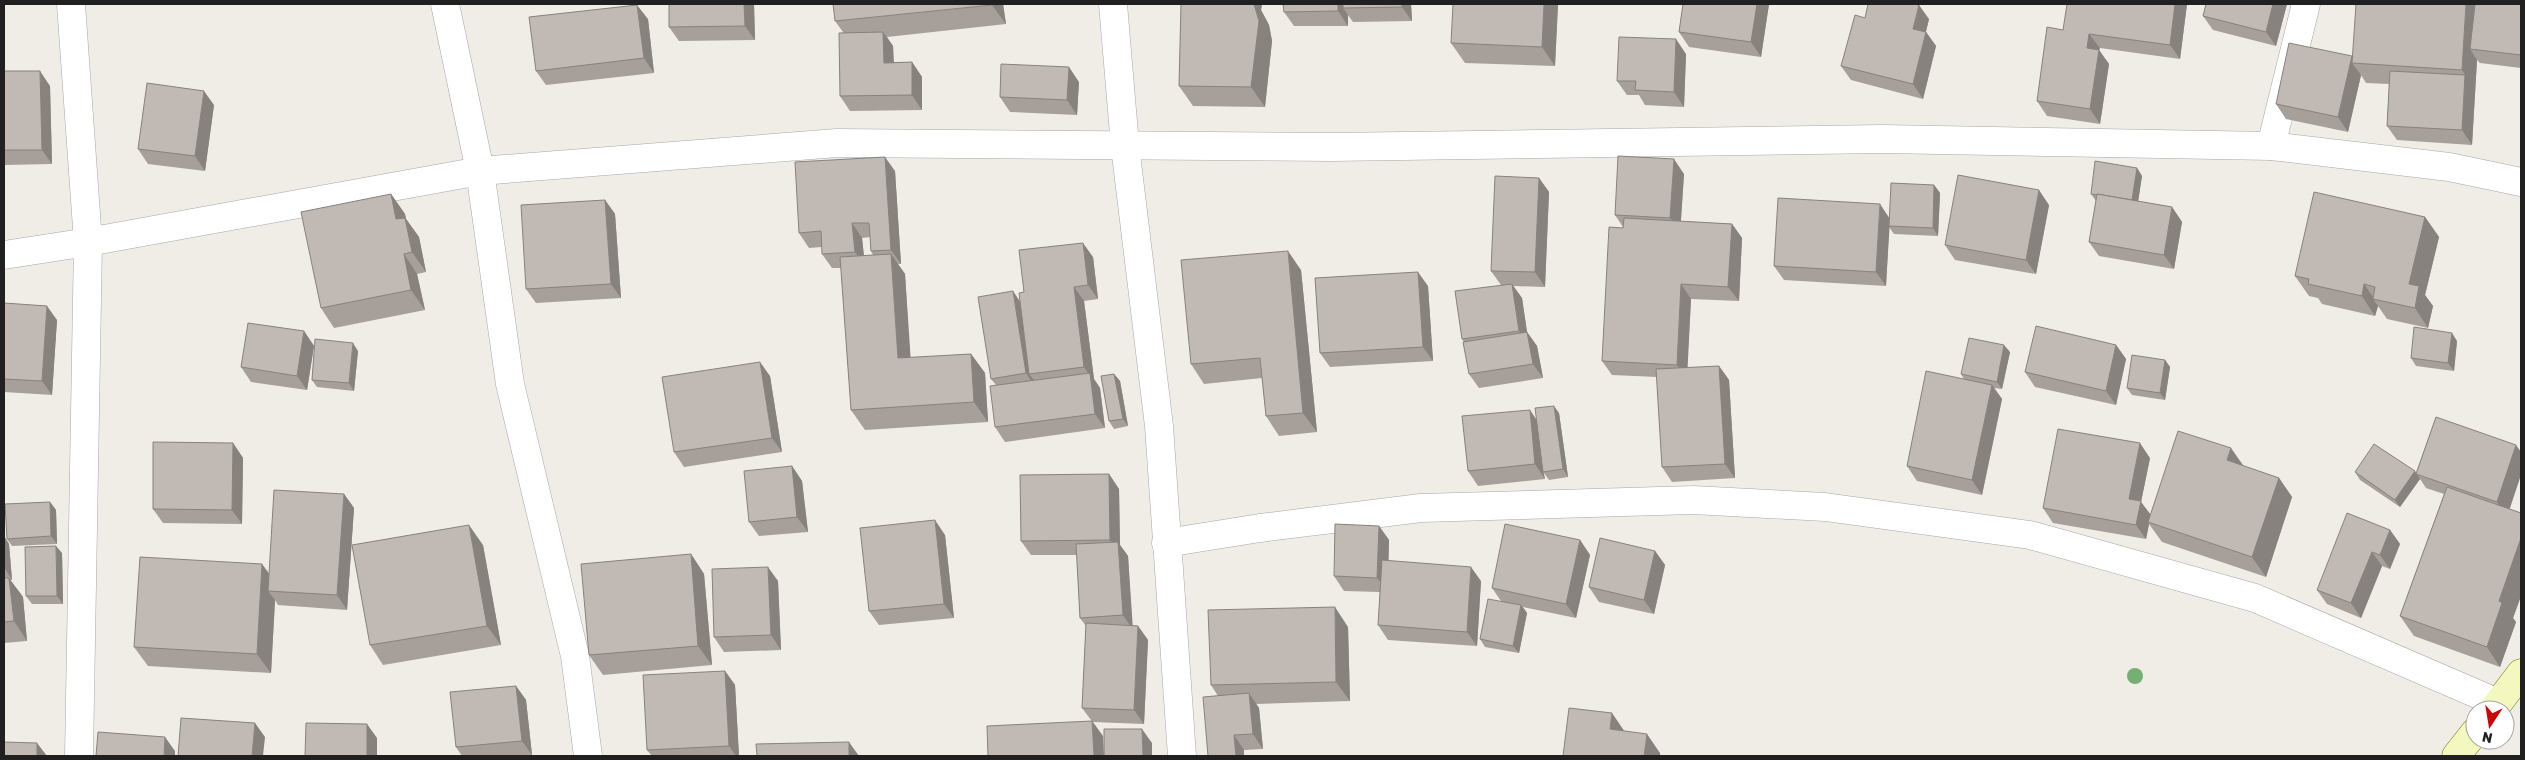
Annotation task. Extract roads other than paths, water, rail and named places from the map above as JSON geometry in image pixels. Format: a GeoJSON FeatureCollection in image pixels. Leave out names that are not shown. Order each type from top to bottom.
{"type":"FeatureCollection","features":[{"type":"Feature","properties":{"kind":"main road"},"geometry":{"type":"LineString","coordinates":[[2501,700],[2521,673]]}},
{"type":"Feature","properties":{"kind":"main road"},"geometry":{"type":"LineString","coordinates":[[2456,756],[2465,745]]}},
{"type":"Feature","properties":{"kind":"street"},"geometry":{"type":"LineString","coordinates":[[71,4],[88,242],[78,756]]}},
{"type":"Feature","properties":{"kind":"street"},"geometry":{"type":"LineString","coordinates":[[445,4],[480,170],[510,384],[574,656],[588,756]]}},
{"type":"Feature","properties":{"kind":"street"},"geometry":{"type":"LineString","coordinates":[[1113,4],[1125,146],[1159,426],[1182,756]]}},
{"type":"Feature","properties":{"kind":"street"},"geometry":{"type":"LineString","coordinates":[[2272,146],[2306,4]]}},
{"type":"Feature","properties":{"kind":"street"},"geometry":{"type":"LineString","coordinates":[[4,255],[88,242],[480,170],[837,143],[1332,147],[1883,139],[2272,146],[2449,167],[2521,182]]}},
{"type":"Feature","properties":{"kind":"street"},"geometry":{"type":"LineString","coordinates":[[1166,543],[1260,528],[1422,508],[1693,500],[1825,507],[2030,535],[2255,598],[2483,700]]}}]}
